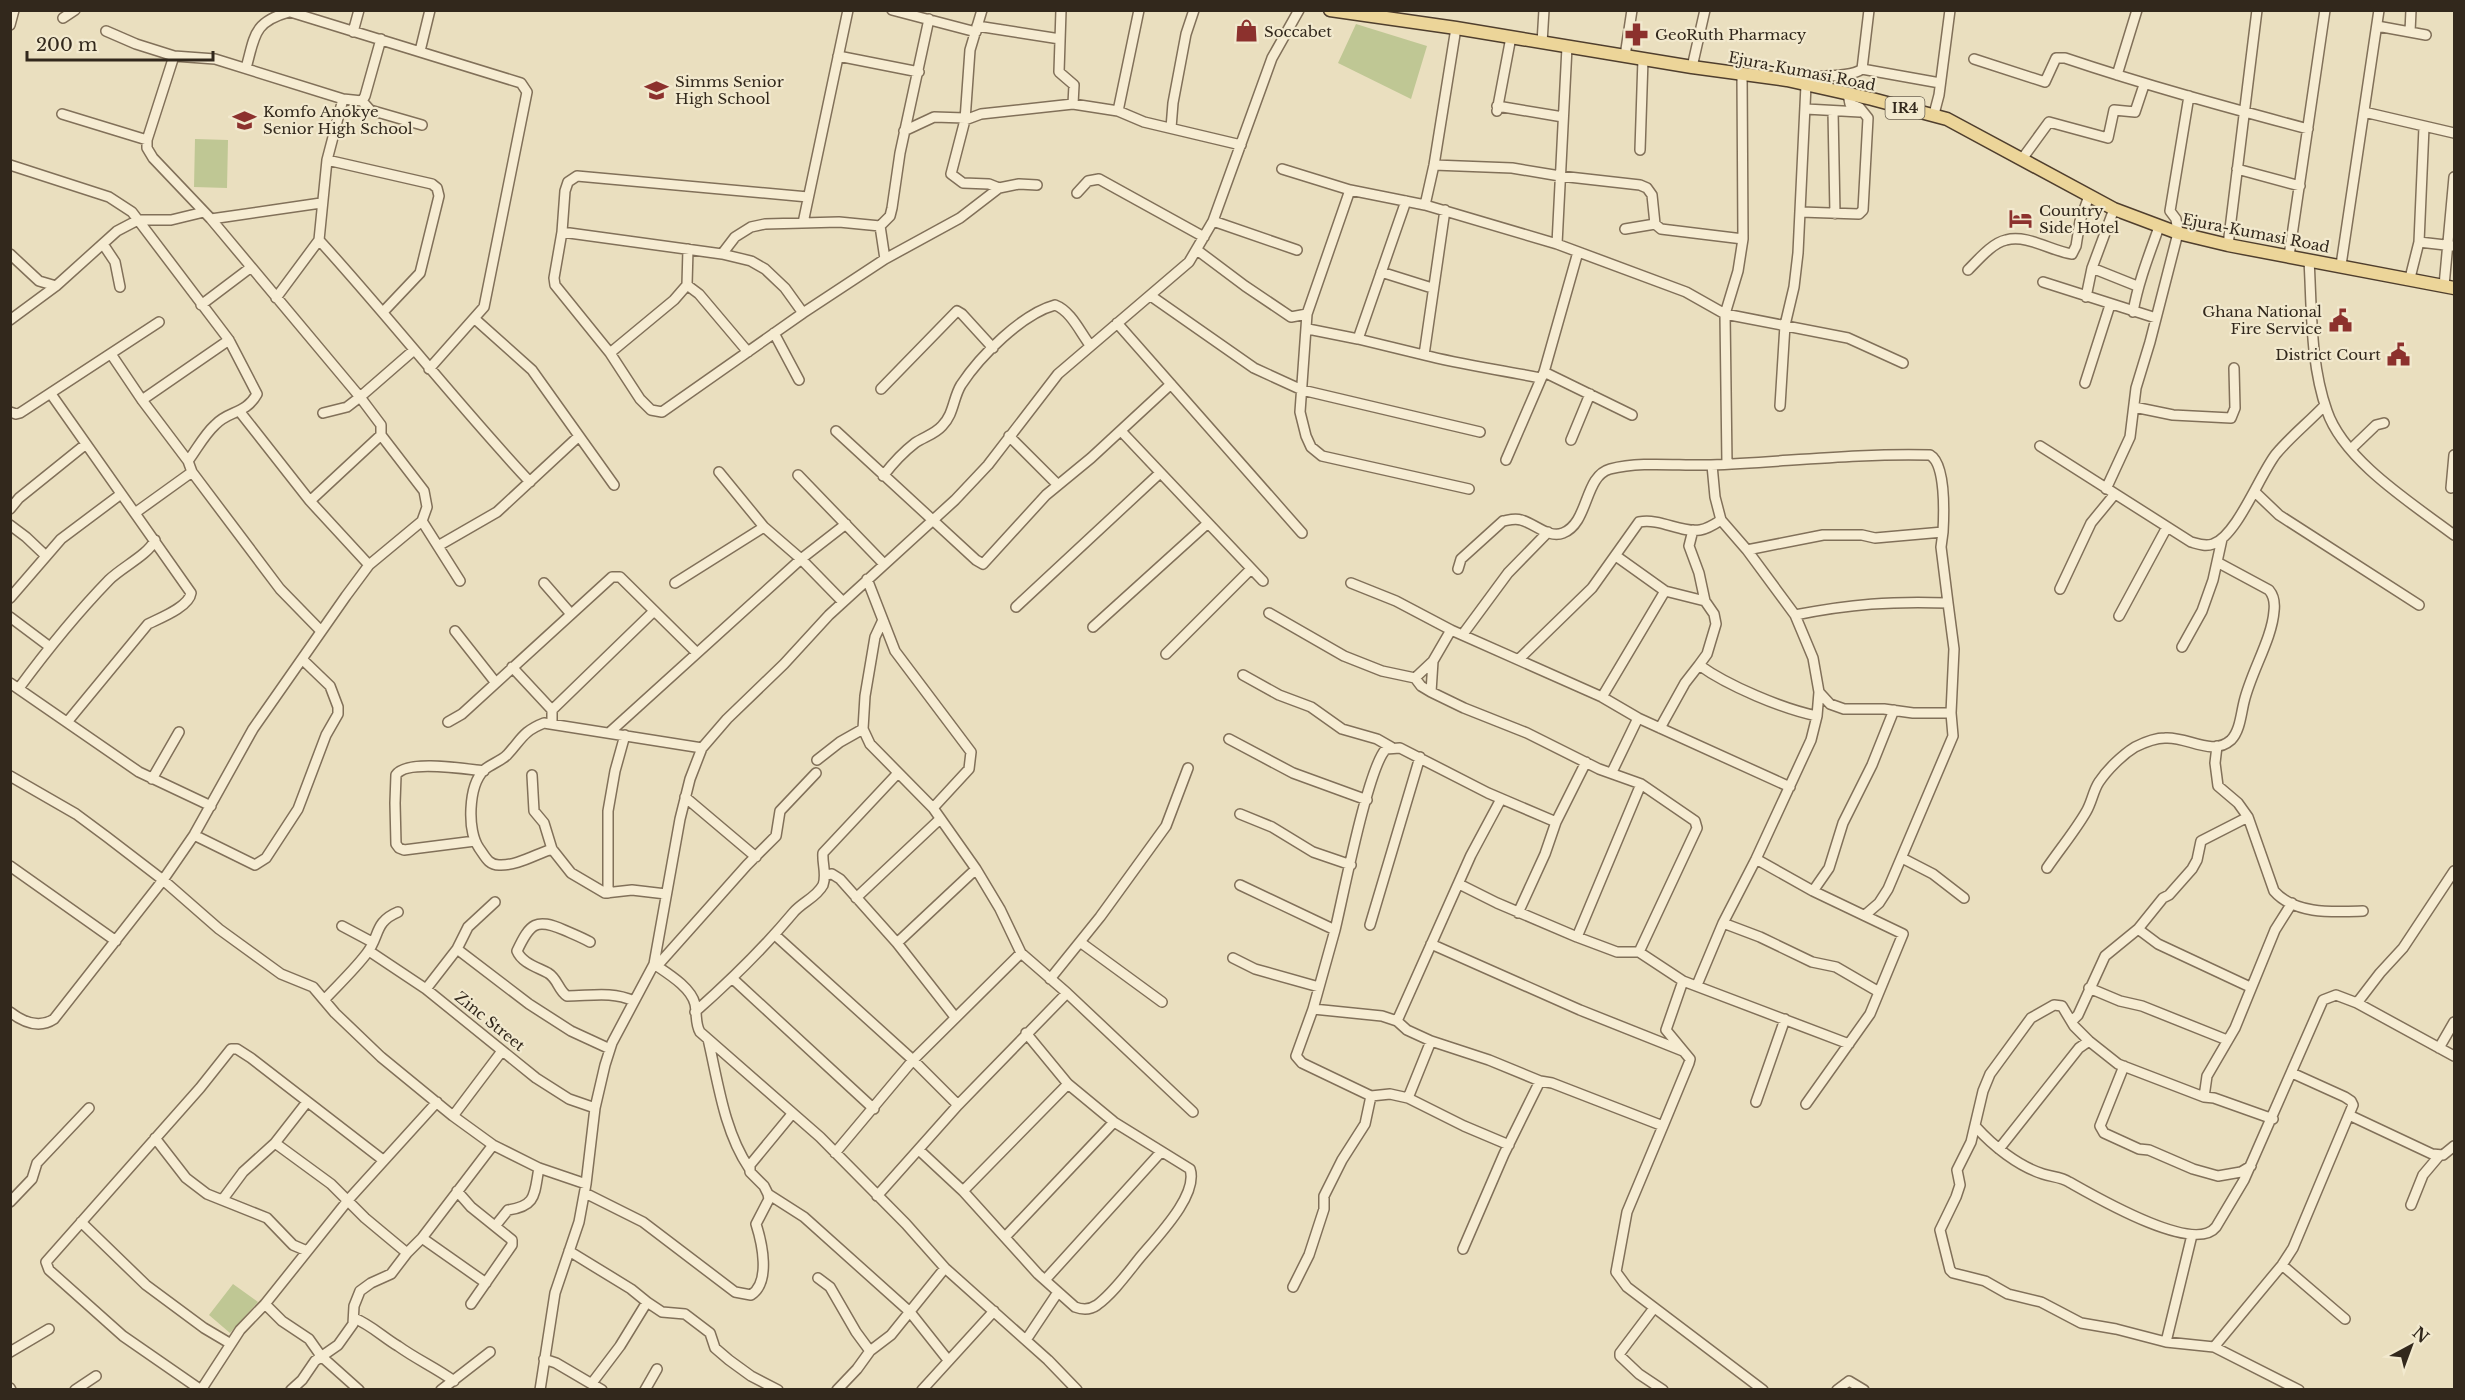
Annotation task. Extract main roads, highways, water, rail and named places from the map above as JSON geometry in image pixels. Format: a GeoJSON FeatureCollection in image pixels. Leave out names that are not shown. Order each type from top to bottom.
{"type":"FeatureCollection","features":[{"type":"Feature","properties":{"kind":"main road","name":"Ejura-Kumasi Road"},"geometry":{"type":"LineString","coordinates":[[1332,11],[1787,80],[1934,114],[1963,127],[2089,196],[2159,227],[2228,245],[2449,287]]}},
{"type":"Feature","properties":{"kind":"place","name":"Soccabet"},"geometry":{"type":"Point","coordinates":[1246,31]}},
{"type":"Feature","properties":{"kind":"place","name":"GeoRuth Pharmacy"},"geometry":{"type":"Point","coordinates":[1637,34]}},
{"type":"Feature","properties":{"kind":"place","name":"Simms Senior High School"},"geometry":{"type":"Point","coordinates":[657,90]}},
{"type":"Feature","properties":{"kind":"place","name":"Komfo Anokye Senior High School"},"geometry":{"type":"Point","coordinates":[245,120]}},
{"type":"Feature","properties":{"kind":"place","name":"Country Side Hotel"},"geometry":{"type":"Point","coordinates":[2021,219]}},
{"type":"Feature","properties":{"kind":"place","name":"Ghana National Fire Service"},"geometry":{"type":"Point","coordinates":[2340,320]}},
{"type":"Feature","properties":{"kind":"place","name":"District Court"},"geometry":{"type":"Point","coordinates":[2399,354]}}]}
